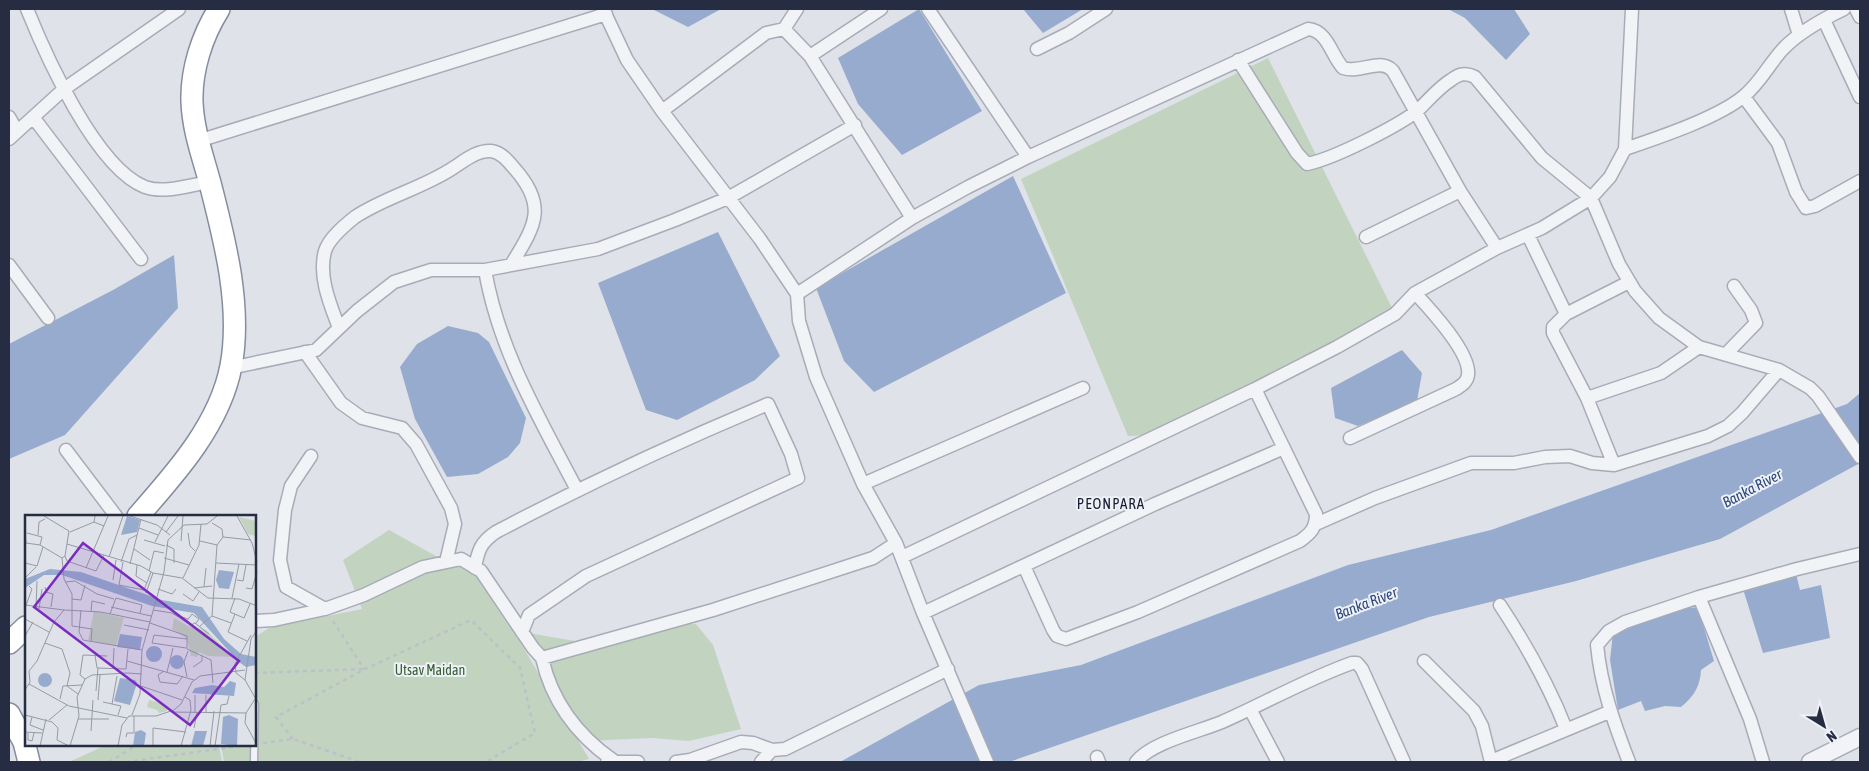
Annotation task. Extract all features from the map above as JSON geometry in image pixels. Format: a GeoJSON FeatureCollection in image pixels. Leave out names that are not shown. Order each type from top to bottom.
{"type":"FeatureCollection","features":[{"type":"Feature","properties":{"kind":"highway"},"geometry":{"type":"LineString","coordinates":[[139,515],[183,462],[207,426],[220,399],[230,368],[234,341],[229,271],[223,238],[198,141],[192,102],[194,74],[201,47],[219,9]]}},
{"type":"Feature","properties":{"kind":"highway"},"geometry":{"type":"LineString","coordinates":[[9,643],[25,628]]}},
{"type":"Feature","properties":{"kind":"highway"},"geometry":{"type":"LineString","coordinates":[[9,714],[24,742],[28,761]]}},
{"type":"Feature","properties":{"kind":"street"},"geometry":{"type":"LineString","coordinates":[[27,9],[64,89],[94,138],[129,177],[146,188],[167,189],[209,182]]}},
{"type":"Feature","properties":{"kind":"street"},"geometry":{"type":"LineString","coordinates":[[13,135],[64,89],[179,9]]}},
{"type":"Feature","properties":{"kind":"street"},"geometry":{"type":"LineString","coordinates":[[662,111],[766,33],[784,29],[797,9]]}},
{"type":"Feature","properties":{"kind":"street"},"geometry":{"type":"LineString","coordinates":[[810,56],[881,9]]}},
{"type":"Feature","properties":{"kind":"street"},"geometry":{"type":"LineString","coordinates":[[928,9],[1028,157]]}},
{"type":"Feature","properties":{"kind":"street"},"geometry":{"type":"LineString","coordinates":[[1037,49],[1069,33],[1106,9]]}},
{"type":"Feature","properties":{"kind":"street"},"geometry":{"type":"LineString","coordinates":[[902,557],[1255,389],[1395,314],[1415,293],[1497,248],[1528,235],[1591,198],[1610,177],[1625,149],[1632,9]]}},
{"type":"Feature","properties":{"kind":"street"},"geometry":{"type":"LineString","coordinates":[[1791,9],[1799,35]]}},
{"type":"Feature","properties":{"kind":"street"},"geometry":{"type":"LineString","coordinates":[[1625,149],[1686,126],[1722,110],[1744,97],[1769,70],[1782,50],[1799,35],[1844,9]]}},
{"type":"Feature","properties":{"kind":"street"},"geometry":{"type":"LineString","coordinates":[[1856,9],[1860,17]]}},
{"type":"Feature","properties":{"kind":"street"},"geometry":{"type":"LineString","coordinates":[[198,141],[604,11],[627,60],[662,111],[797,294],[799,322],[816,377],[863,484],[896,543],[923,613],[960,695],[987,762]]}},
{"type":"Feature","properties":{"kind":"street"},"geometry":{"type":"LineString","coordinates":[[1824,20],[1860,96]]}},
{"type":"Feature","properties":{"kind":"street"},"geometry":{"type":"LineString","coordinates":[[784,29],[810,56],[912,218]]}},
{"type":"Feature","properties":{"kind":"street"},"geometry":{"type":"LineString","coordinates":[[797,294],[912,218],[1028,157],[1308,29],[1316,30],[1322,35],[1343,68],[1360,70],[1382,64],[1388,66],[1460,190],[1497,248]]}},
{"type":"Feature","properties":{"kind":"street"},"geometry":{"type":"LineString","coordinates":[[1238,60],[1297,153],[1307,164],[1385,131],[1416,112],[1459,74],[1468,73],[1483,85],[1524,139],[1542,158],[1591,198],[1619,264],[1629,282],[1659,318],[1699,347],[1778,370],[1810,388],[1818,396],[1860,457]]}},
{"type":"Feature","properties":{"kind":"street"},"geometry":{"type":"LineString","coordinates":[[1744,97],[1778,143],[1796,192],[1806,208],[1815,206],[1860,182]]}},
{"type":"Feature","properties":{"kind":"street"},"geometry":{"type":"LineString","coordinates":[[9,116],[13,135]]}},
{"type":"Feature","properties":{"kind":"street"},"geometry":{"type":"LineString","coordinates":[[33,117],[141,259]]}},
{"type":"Feature","properties":{"kind":"street"},"geometry":{"type":"LineString","coordinates":[[230,368],[316,350],[394,282],[431,270],[485,270],[598,248],[728,198],[855,125]]}},
{"type":"Feature","properties":{"kind":"street"},"geometry":{"type":"LineString","coordinates":[[339,328],[327,295],[324,271],[325,250],[339,231],[356,217],[440,176],[478,153],[491,151],[504,156],[524,178],[533,197],[536,214],[532,231],[511,265]]}},
{"type":"Feature","properties":{"kind":"street"},"geometry":{"type":"LineString","coordinates":[[1366,237],[1460,190]]}},
{"type":"Feature","properties":{"kind":"street"},"geometry":{"type":"LineString","coordinates":[[1528,235],[1566,314]]}},
{"type":"Feature","properties":{"kind":"street"},"geometry":{"type":"LineString","coordinates":[[9,265],[48,318]]}},
{"type":"Feature","properties":{"kind":"street"},"geometry":{"type":"LineString","coordinates":[[485,270],[491,303],[500,334],[521,381],[577,490]]}},
{"type":"Feature","properties":{"kind":"street"},"geometry":{"type":"LineString","coordinates":[[1614,465],[1587,398],[1554,333],[1553,327],[1566,314],[1629,282]]}},
{"type":"Feature","properties":{"kind":"street"},"geometry":{"type":"LineString","coordinates":[[1726,354],[1756,323],[1751,310],[1734,286]]}},
{"type":"Feature","properties":{"kind":"street"},"geometry":{"type":"LineString","coordinates":[[1350,438],[1464,384],[1468,377],[1468,368],[1449,332],[1415,293]]}},
{"type":"Feature","properties":{"kind":"street"},"geometry":{"type":"LineString","coordinates":[[1587,398],[1661,373],[1699,347]]}},
{"type":"Feature","properties":{"kind":"street"},"geometry":{"type":"LineString","coordinates":[[305,352],[341,403],[362,418],[402,428],[416,444],[451,508],[455,524],[446,562]]}},
{"type":"Feature","properties":{"kind":"street"},"geometry":{"type":"LineString","coordinates":[[1024,566],[1057,636],[1066,639],[1138,612],[1300,541],[1310,533],[1316,524],[1375,498],[1471,463],[1514,463],[1545,457],[1570,456],[1592,463],[1614,465],[1708,436],[1728,426],[1742,413],[1778,370]]}},
{"type":"Feature","properties":{"kind":"street"},"geometry":{"type":"LineString","coordinates":[[863,484],[1083,388]]}},
{"type":"Feature","properties":{"kind":"street"},"geometry":{"type":"LineString","coordinates":[[1255,389],[1316,514],[1316,524]]}},
{"type":"Feature","properties":{"kind":"street"},"geometry":{"type":"LineString","coordinates":[[475,568],[478,551],[484,540],[577,490],[692,436],[768,404],[791,454],[798,478],[586,576],[529,615],[522,632]]}},
{"type":"Feature","properties":{"kind":"street"},"geometry":{"type":"LineString","coordinates":[[923,613],[1155,504],[1284,448]]}},
{"type":"Feature","properties":{"kind":"street"},"geometry":{"type":"LineString","coordinates":[[66,450],[115,515]]}},
{"type":"Feature","properties":{"kind":"street"},"geometry":{"type":"LineString","coordinates":[[311,456],[291,486],[285,510],[280,560],[286,587],[325,610]]}},
{"type":"Feature","properties":{"kind":"street"},"geometry":{"type":"LineString","coordinates":[[542,658],[723,607],[872,558],[896,543]]}},
{"type":"Feature","properties":{"kind":"street"},"geometry":{"type":"LineString","coordinates":[[1629,762],[1609,712],[1598,645],[1609,631],[1625,622],[1700,597],[1797,569],[1860,554]]}},
{"type":"Feature","properties":{"kind":"street"},"geometry":{"type":"LineString","coordinates":[[256,621],[274,620],[325,610],[364,596],[423,567],[461,560],[480,571],[542,658],[547,680],[560,705],[579,733],[610,762],[631,762]]}},
{"type":"Feature","properties":{"kind":"street"},"geometry":{"type":"LineString","coordinates":[[1700,597],[1750,719],[1762,762]]}},
{"type":"Feature","properties":{"kind":"street"},"geometry":{"type":"LineString","coordinates":[[1500,605],[1538,665],[1550,688],[1566,729]]}},
{"type":"Feature","properties":{"kind":"street"},"geometry":{"type":"LineString","coordinates":[[1424,661],[1474,711],[1482,726],[1491,762],[1609,712]]}},
{"type":"Feature","properties":{"kind":"street"},"geometry":{"type":"LineString","coordinates":[[1136,762],[1154,748],[1250,709],[1346,665],[1357,664],[1362,669],[1404,762]]}},
{"type":"Feature","properties":{"kind":"street"},"geometry":{"type":"LineString","coordinates":[[676,762],[690,760],[741,742],[753,743],[772,750],[792,746],[948,669]]}},
{"type":"Feature","properties":{"kind":"street"},"geometry":{"type":"LineString","coordinates":[[1250,709],[1278,762]]}},
{"type":"Feature","properties":{"kind":"street"},"geometry":{"type":"LineString","coordinates":[[1810,762],[1860,737]]}},
{"type":"Feature","properties":{"kind":"street"},"geometry":{"type":"LineString","coordinates":[[761,762],[772,750]]}},
{"type":"Feature","properties":{"kind":"lane"},"geometry":{"type":"LineString","coordinates":[[254,762],[255,746]]}},
{"type":"Feature","properties":{"kind":"path"},"geometry":{"type":"LineString","coordinates":[[325,610],[364,669]]}},
{"type":"Feature","properties":{"kind":"path"},"geometry":{"type":"LineString","coordinates":[[293,739],[276,717],[364,669],[471,620],[520,668],[535,733],[486,762]]}},
{"type":"Feature","properties":{"kind":"path"},"geometry":{"type":"LineString","coordinates":[[256,673],[364,669]]}},
{"type":"Feature","properties":{"kind":"path"},"geometry":{"type":"LineString","coordinates":[[256,744],[293,739],[360,762]]}},
{"type":"Feature","properties":{"kind":"path"},"geometry":{"type":"LineString","coordinates":[[109,762],[135,746]]}},
{"type":"Feature","properties":{"kind":"path"},"geometry":{"type":"LineString","coordinates":[[126,762],[243,746]]}},
{"type":"Feature","properties":{"kind":"green space"},"geometry":{"type":"Polygon","coordinates":[[[1268,58],[1395,314],[1156,435],[1128,436],[1021,179],[1268,58]]]}},
{"type":"Feature","properties":{"kind":"green space","name":"Utsav Maidan"},"geometry":{"type":"Polygon","coordinates":[[[389,530],[454,566],[464,566],[481,576],[589,759],[577,762],[224,762],[221,746],[256,746],[256,636],[269,628],[362,609],[343,560],[389,530]]]}},
{"type":"Feature","properties":{"kind":"green space"},"geometry":{"type":"Polygon","coordinates":[[[663,623],[696,624],[713,645],[741,729],[689,741],[652,738],[585,741],[522,632],[593,644],[663,623]]]}},
{"type":"Feature","properties":{"kind":"green space"},"geometry":{"type":"Polygon","coordinates":[[[104,746],[219,746],[222,762],[69,762],[104,746]]]}},
{"type":"Feature","properties":{"kind":"water"},"geometry":{"type":"Polygon","coordinates":[[[652,9],[721,9],[688,27],[652,9]]]}},
{"type":"Feature","properties":{"kind":"water"},"geometry":{"type":"Polygon","coordinates":[[[919,9],[982,111],[902,155],[858,104],[838,58],[919,9]]]}},
{"type":"Feature","properties":{"kind":"water"},"geometry":{"type":"Polygon","coordinates":[[[1023,9],[1083,9],[1043,33],[1023,9]]]}},
{"type":"Feature","properties":{"kind":"water"},"geometry":{"type":"Polygon","coordinates":[[[1448,9],[1514,9],[1530,34],[1506,60],[1465,18],[1448,9]]]}},
{"type":"Feature","properties":{"kind":"water"},"geometry":{"type":"Polygon","coordinates":[[[1013,176],[1066,293],[874,392],[844,361],[816,288],[1013,176]]]}},
{"type":"Feature","properties":{"kind":"water"},"geometry":{"type":"Polygon","coordinates":[[[718,232],[780,356],[755,380],[677,420],[646,410],[598,283],[718,232]]]}},
{"type":"Feature","properties":{"kind":"water"},"geometry":{"type":"Polygon","coordinates":[[[174,255],[178,308],[65,435],[9,459],[9,344],[113,290],[174,255]]]}},
{"type":"Feature","properties":{"kind":"water"},"geometry":{"type":"Polygon","coordinates":[[[448,326],[478,333],[489,342],[526,418],[520,443],[508,457],[478,474],[447,477],[415,419],[400,367],[417,344],[448,326]]]}},
{"type":"Feature","properties":{"kind":"water"},"geometry":{"type":"Polygon","coordinates":[[[1402,350],[1422,373],[1417,401],[1358,426],[1335,418],[1331,388],[1402,350]]]}},
{"type":"Feature","properties":{"kind":"water","name":"Banka River"},"geometry":{"type":"Polygon","coordinates":[[[1860,393],[1860,463],[1720,539],[1576,581],[1429,617],[1009,762],[840,762],[979,685],[1081,665],[1348,565],[1491,530],[1847,404],[1860,393]]]}},
{"type":"Feature","properties":{"kind":"water"},"geometry":{"type":"Polygon","coordinates":[[[1796,574],[1800,590],[1821,585],[1830,638],[1763,653],[1743,589],[1796,574]]]}},
{"type":"Feature","properties":{"kind":"water"},"geometry":{"type":"Polygon","coordinates":[[[1688,607],[1698,608],[1714,661],[1701,670],[1698,686],[1693,695],[1681,707],[1665,706],[1645,711],[1641,701],[1618,710],[1610,660],[1613,633],[1617,629],[1688,607]]]}},
{"type":"Feature","properties":{"kind":"district","name":"PEONPARA"},"geometry":{"type":"Point","coordinates":[1111,503]}}]}
